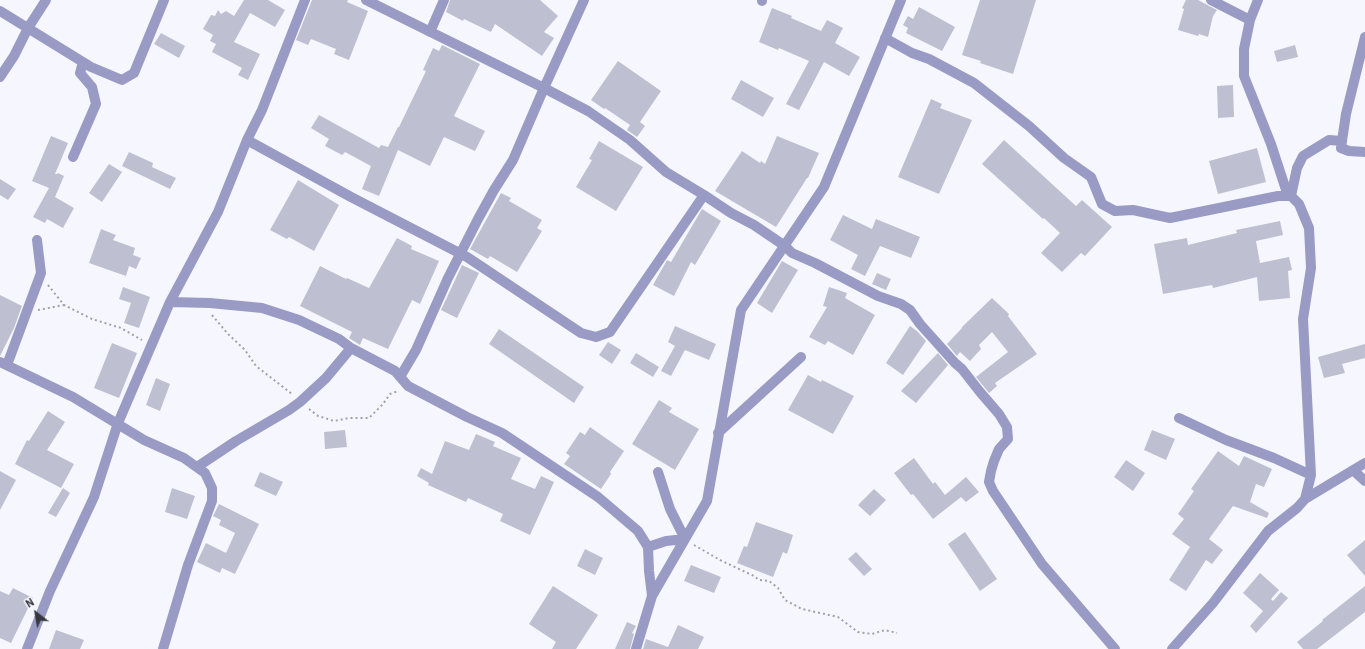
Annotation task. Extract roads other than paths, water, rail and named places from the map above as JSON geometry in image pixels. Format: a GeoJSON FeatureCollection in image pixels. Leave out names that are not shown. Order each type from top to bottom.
{"type":"FeatureCollection","features":[{"type":"Feature","properties":{"kind":"street"},"geometry":{"type":"LineString","coordinates":[[0,77],[14,56],[28,28],[46,0]]}},
{"type":"Feature","properties":{"kind":"street"},"geometry":{"type":"LineString","coordinates":[[0,10],[91,67],[122,80],[134,73],[164,0]]}},
{"type":"Feature","properties":{"kind":"street"},"geometry":{"type":"LineString","coordinates":[[27,649],[50,591],[94,497],[118,423],[170,302],[218,212],[247,140],[262,110],[305,0]]}},
{"type":"Feature","properties":{"kind":"street"},"geometry":{"type":"LineString","coordinates":[[366,0],[588,111],[630,140],[666,172],[730,213],[754,225],[792,253],[815,263],[878,296],[901,304],[910,310],[920,324],[992,404],[1007,427],[1008,439],[999,449],[994,461],[989,482],[993,491],[1042,564],[1115,649]]}},
{"type":"Feature","properties":{"kind":"street"},"geometry":{"type":"LineString","coordinates":[[430,32],[444,0]]}},
{"type":"Feature","properties":{"kind":"street"},"geometry":{"type":"LineString","coordinates":[[400,377],[419,343],[461,253],[494,190],[513,160],[584,0]]}},
{"type":"Feature","properties":{"kind":"street"},"geometry":{"type":"LineString","coordinates":[[636,649],[652,596],[706,501],[741,310],[824,187],[901,0]]}},
{"type":"Feature","properties":{"kind":"street"},"geometry":{"type":"LineString","coordinates":[[1211,0],[1250,20]]}},
{"type":"Feature","properties":{"kind":"street"},"geometry":{"type":"LineString","coordinates":[[1258,0],[1250,20],[1244,49],[1244,76],[1271,144],[1289,196],[1299,204],[1309,228],[1311,268],[1303,319],[1311,475],[1305,499]]}},
{"type":"Feature","properties":{"kind":"street"},"geometry":{"type":"LineString","coordinates":[[1365,37],[1346,114],[1341,148],[1349,151],[1365,152]]}},
{"type":"Feature","properties":{"kind":"street"},"geometry":{"type":"LineString","coordinates":[[885,38],[912,53],[929,59],[974,83],[1029,126],[1064,158],[1090,177],[1102,204],[1115,211],[1133,210],[1170,218],[1278,196],[1289,196]]}},
{"type":"Feature","properties":{"kind":"street"},"geometry":{"type":"LineString","coordinates":[[73,157],[96,104],[92,87],[80,73],[83,62]]}},
{"type":"Feature","properties":{"kind":"street"},"geometry":{"type":"LineString","coordinates":[[247,140],[351,197],[461,253],[581,333],[596,337],[610,332],[704,195]]}},
{"type":"Feature","properties":{"kind":"street"},"geometry":{"type":"LineString","coordinates":[[1289,196],[1297,168],[1303,156],[1329,140],[1342,141]]}},
{"type":"Feature","properties":{"kind":"street"},"geometry":{"type":"LineString","coordinates":[[37,240],[42,273],[27,313],[3,363],[73,397],[144,440],[184,458],[205,473],[212,488],[212,501],[188,565],[163,649]]}},
{"type":"Feature","properties":{"kind":"street"},"geometry":{"type":"LineString","coordinates":[[170,302],[262,308],[299,320],[339,339],[351,348],[395,371],[408,386],[467,417],[502,433],[598,497],[638,531],[648,547],[648,571],[652,596]]}},
{"type":"Feature","properties":{"kind":"street"},"geometry":{"type":"LineString","coordinates":[[197,467],[300,402],[326,378],[351,348]]}},
{"type":"Feature","properties":{"kind":"street"},"geometry":{"type":"LineString","coordinates":[[718,433],[801,357]]}},
{"type":"Feature","properties":{"kind":"street"},"geometry":{"type":"LineString","coordinates":[[1179,418],[1226,440],[1274,458],[1311,475]]}},
{"type":"Feature","properties":{"kind":"street"},"geometry":{"type":"LineString","coordinates":[[1172,649],[1213,603],[1268,532],[1297,508],[1305,499],[1365,463]]}},
{"type":"Feature","properties":{"kind":"street"},"geometry":{"type":"LineString","coordinates":[[1353,470],[1365,481]]}},
{"type":"Feature","properties":{"kind":"street"},"geometry":{"type":"LineString","coordinates":[[658,472],[670,509],[685,539]]}},
{"type":"Feature","properties":{"kind":"street"},"geometry":{"type":"LineString","coordinates":[[648,547],[666,541],[685,539]]}}]}
